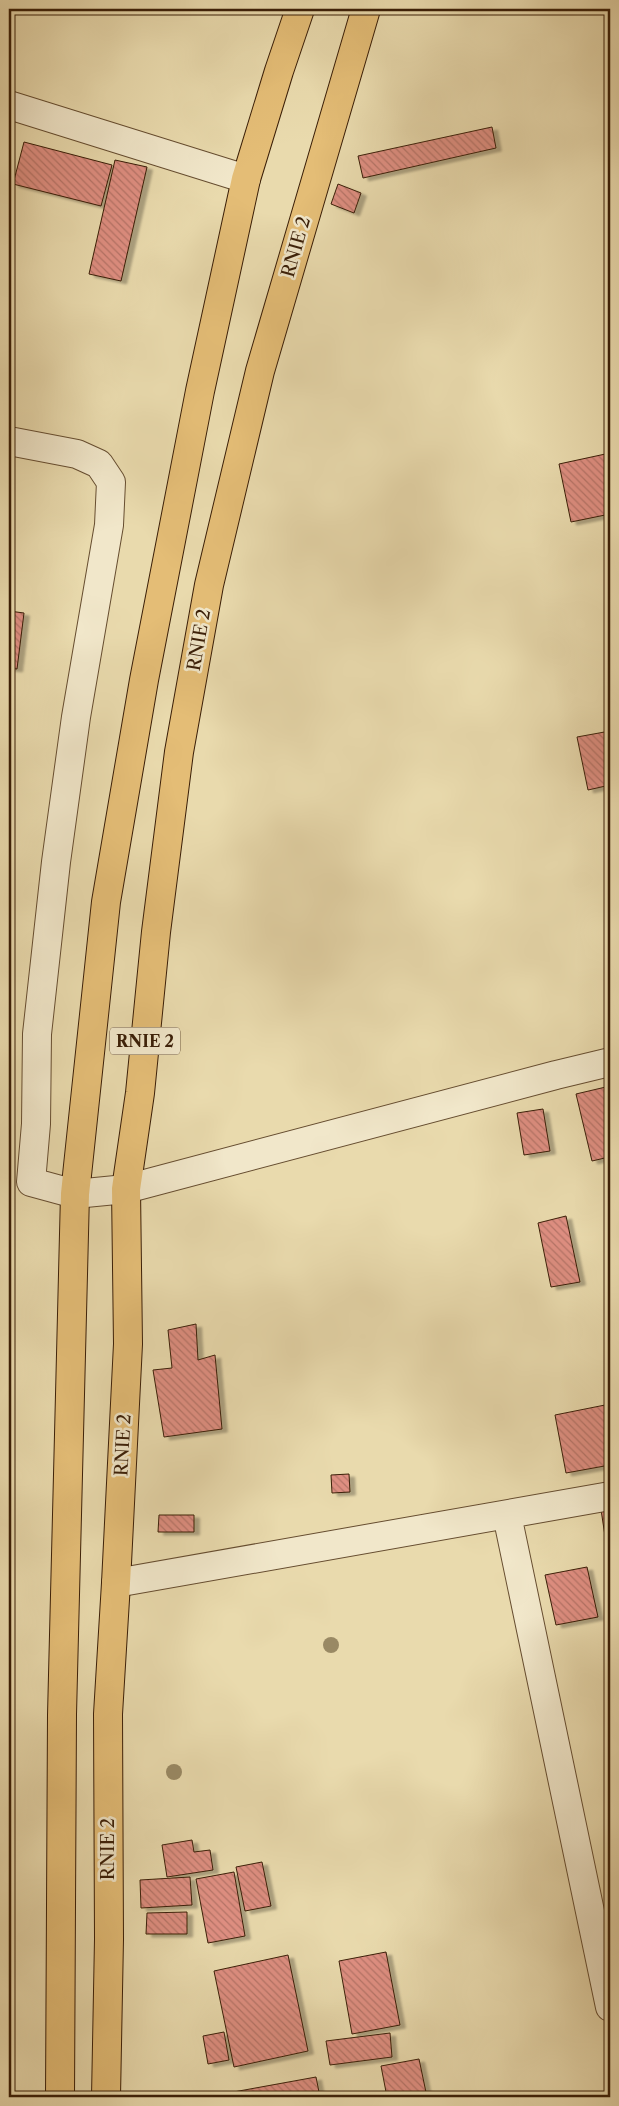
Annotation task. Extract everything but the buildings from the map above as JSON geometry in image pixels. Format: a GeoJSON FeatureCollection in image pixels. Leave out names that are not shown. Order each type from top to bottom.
{"type":"FeatureCollection","features":[{"type":"Feature","properties":{"kind":"highway","name":"RNIE 2"},"geometry":{"type":"LineString","coordinates":[[60,2097],[62,1715],[75,1194],[106,902],[144,680],[200,391],[246,179],[300,9]]}},
{"type":"Feature","properties":{"kind":"highway","name":"RNIE 2"},"geometry":{"type":"LineString","coordinates":[[106,2097],[109,1939],[108,1714],[128,1344],[126,1189],[140,1093],[156,932],[179,752],[210,585],[260,371],[366,9]]}},
{"type":"Feature","properties":{"kind":"street"},"geometry":{"type":"LineString","coordinates":[[9,105],[246,179]]}},
{"type":"Feature","properties":{"kind":"street"},"geometry":{"type":"LineString","coordinates":[[9,440],[77,454],[99,464],[111,482],[109,525],[76,717],[44,965],[38,1034],[36,1124],[20,1184],[75,1194],[126,1189],[610,1062]]}},
{"type":"Feature","properties":{"kind":"street"},"geometry":{"type":"LineString","coordinates":[[116,1583],[610,1496]]}},
{"type":"Feature","properties":{"kind":"street"},"geometry":{"type":"LineString","coordinates":[[507,1515],[610,2007]]}}]}
